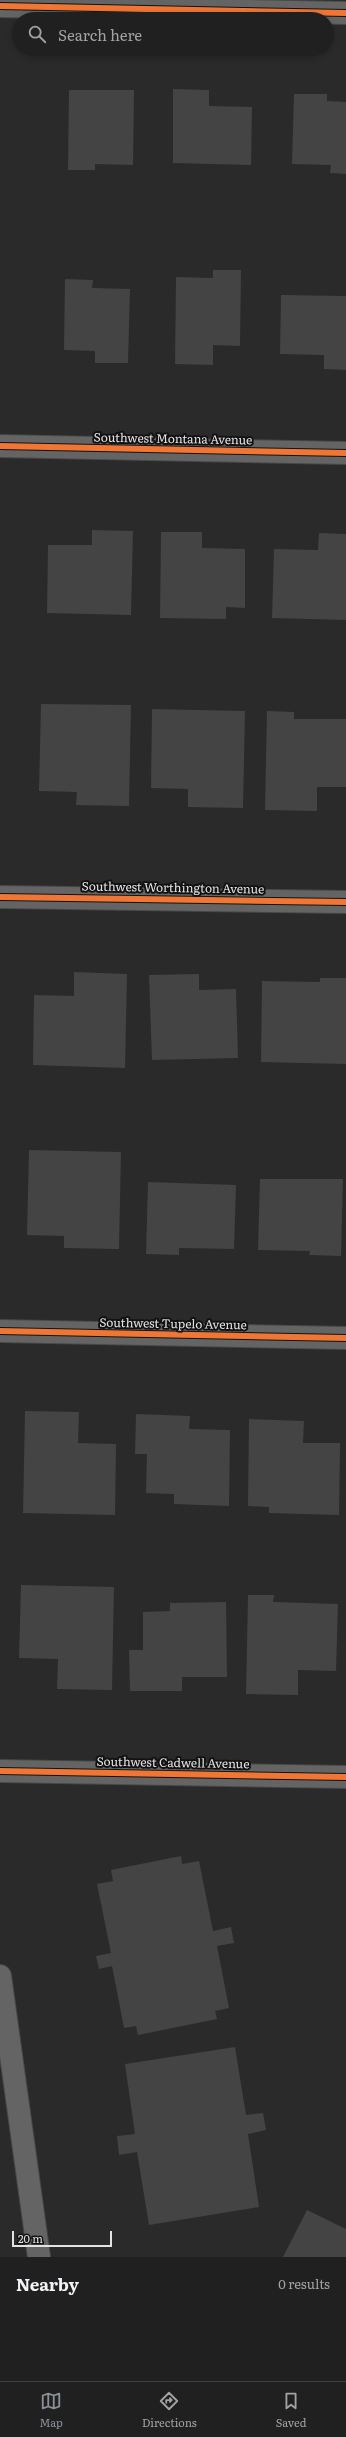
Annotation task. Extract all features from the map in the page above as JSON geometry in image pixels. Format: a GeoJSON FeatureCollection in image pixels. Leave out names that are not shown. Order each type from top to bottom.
{"type":"FeatureCollection","features":[{"type":"Feature","properties":{"kind":"street"},"geometry":{"type":"LineString","coordinates":[[0,6],[297,12]]}},
{"type":"Feature","properties":{"kind":"street"},"geometry":{"type":"LineString","coordinates":[[334,13],[346,13]]}},
{"type":"Feature","properties":{"kind":"street","name":"Southwest Montana Avenue"},"geometry":{"type":"LineString","coordinates":[[0,446],[346,453]]}},
{"type":"Feature","properties":{"kind":"street","name":"Southwest Worthington Avenue"},"geometry":{"type":"LineString","coordinates":[[0,897],[346,902]]}},
{"type":"Feature","properties":{"kind":"street","name":"Southwest Tupelo Avenue"},"geometry":{"type":"LineString","coordinates":[[0,1331],[346,1338]]}},
{"type":"Feature","properties":{"kind":"street","name":"Southwest Cadwell Avenue"},"geometry":{"type":"LineString","coordinates":[[0,1771],[346,1777]]}},
{"type":"Feature","properties":{"kind":"street"},"geometry":{"type":"LineString","coordinates":[[0,1976],[39,2257]]}},
{"type":"Feature","properties":{"kind":"building"},"geometry":{"type":"Polygon","coordinates":[[[173,89],[209,90],[209,106],[252,107],[251,165],[173,163],[173,89]]]}},
{"type":"Feature","properties":{"kind":"building"},"geometry":{"type":"Polygon","coordinates":[[[69,90],[134,90],[133,165],[95,164],[95,170],[68,170],[69,90]]]}},
{"type":"Feature","properties":{"kind":"building"},"geometry":{"type":"Polygon","coordinates":[[[294,94],[327,94],[327,101],[346,102],[346,174],[330,173],[331,165],[292,164],[294,94]]]}},
{"type":"Feature","properties":{"kind":"building"},"geometry":{"type":"Polygon","coordinates":[[[213,270],[241,270],[240,346],[213,345],[213,365],[175,364],[176,277],[213,278],[213,270]]]}},
{"type":"Feature","properties":{"kind":"building"},"geometry":{"type":"Polygon","coordinates":[[[65,279],[93,280],[92,288],[130,289],[128,363],[95,363],[95,351],[64,350],[65,279]]]}},
{"type":"Feature","properties":{"kind":"building"},"geometry":{"type":"Polygon","coordinates":[[[281,295],[346,296],[346,370],[324,369],[324,355],[280,354],[281,295]]]}},
{"type":"Feature","properties":{"kind":"building"},"geometry":{"type":"Polygon","coordinates":[[[92,530],[133,531],[131,615],[47,613],[48,545],[92,545],[92,530]]]}},
{"type":"Feature","properties":{"kind":"building"},"geometry":{"type":"Polygon","coordinates":[[[161,532],[202,532],[202,548],[245,549],[245,608],[226,607],[226,619],[160,618],[161,532]]]}},
{"type":"Feature","properties":{"kind":"building"},"geometry":{"type":"Polygon","coordinates":[[[319,533],[346,534],[346,620],[272,618],[274,549],[318,550],[319,533]]]}},
{"type":"Feature","properties":{"kind":"building"},"geometry":{"type":"Polygon","coordinates":[[[41,704],[131,705],[129,806],[76,805],[77,792],[39,791],[41,704]]]}},
{"type":"Feature","properties":{"kind":"building"},"geometry":{"type":"Polygon","coordinates":[[[152,709],[245,711],[243,808],[188,807],[188,789],[151,788],[152,709]]]}},
{"type":"Feature","properties":{"kind":"building"},"geometry":{"type":"Polygon","coordinates":[[[267,711],[294,712],[294,719],[346,719],[346,787],[317,787],[317,811],[265,810],[267,711]]]}},
{"type":"Feature","properties":{"kind":"building"},"geometry":{"type":"Polygon","coordinates":[[[74,972],[127,974],[125,1068],[33,1065],[34,995],[74,996],[74,972]]]}},
{"type":"Feature","properties":{"kind":"building"},"geometry":{"type":"Polygon","coordinates":[[[199,974],[199,990],[236,989],[238,1058],[152,1060],[149,975],[199,974]]]}},
{"type":"Feature","properties":{"kind":"building"},"geometry":{"type":"Polygon","coordinates":[[[320,978],[346,978],[346,1064],[261,1062],[262,981],[320,982],[320,978]]]}},
{"type":"Feature","properties":{"kind":"building"},"geometry":{"type":"Polygon","coordinates":[[[29,1150],[121,1152],[119,1249],[64,1248],[64,1236],[27,1235],[29,1150]]]}},
{"type":"Feature","properties":{"kind":"building"},"geometry":{"type":"Polygon","coordinates":[[[260,1179],[343,1179],[341,1256],[309,1255],[310,1251],[258,1250],[260,1179]]]}},
{"type":"Feature","properties":{"kind":"building"},"geometry":{"type":"Polygon","coordinates":[[[148,1182],[236,1185],[234,1249],[179,1248],[179,1255],[146,1254],[148,1182]]]}},
{"type":"Feature","properties":{"kind":"building"},"geometry":{"type":"Polygon","coordinates":[[[25,1411],[79,1412],[78,1443],[116,1444],[115,1515],[23,1513],[25,1411]]]}},
{"type":"Feature","properties":{"kind":"building"},"geometry":{"type":"Polygon","coordinates":[[[136,1414],[190,1416],[189,1429],[230,1430],[229,1506],[174,1504],[174,1494],[146,1493],[147,1454],[135,1454],[136,1414]]]}},
{"type":"Feature","properties":{"kind":"building"},"geometry":{"type":"Polygon","coordinates":[[[249,1419],[304,1421],[303,1443],[340,1443],[339,1515],[269,1513],[269,1507],[248,1506],[249,1419]]]}},
{"type":"Feature","properties":{"kind":"building"},"geometry":{"type":"Polygon","coordinates":[[[21,1585],[114,1587],[112,1690],[57,1689],[58,1659],[19,1658],[21,1585]]]}},
{"type":"Feature","properties":{"kind":"building"},"geometry":{"type":"Polygon","coordinates":[[[248,1595],[274,1595],[273,1602],[338,1604],[336,1671],[298,1670],[298,1695],[246,1694],[248,1595]]]}},
{"type":"Feature","properties":{"kind":"building"},"geometry":{"type":"Polygon","coordinates":[[[226,1602],[227,1677],[182,1677],[182,1691],[130,1691],[129,1650],[143,1650],[143,1612],[170,1611],[170,1603],[226,1602]]]}},
{"type":"Feature","properties":{"kind":"building"},"geometry":{"type":"Polygon","coordinates":[[[181,1856],[182,1864],[199,1861],[213,1931],[231,1927],[234,1943],[217,1946],[229,2008],[215,2011],[217,2019],[138,2035],[136,2026],[124,2028],[112,1966],[99,1969],[96,1956],[111,1953],[97,1884],[113,1881],[111,1870],[181,1856]]]}},
{"type":"Feature","properties":{"kind":"building"},"geometry":{"type":"Polygon","coordinates":[[[235,2047],[246,2115],[263,2113],[266,2130],[248,2134],[259,2207],[149,2225],[137,2152],[119,2155],[117,2136],[135,2134],[125,2064],[235,2047]]]}},
{"type":"Feature","properties":{"kind":"building"},"geometry":{"type":"Polygon","coordinates":[[[307,2210],[346,2229],[346,2257],[283,2257],[307,2210]]]}},
{"type":"Feature","properties":{"kind":"cycle path"},"geometry":{"type":"LineString","coordinates":[[0,6],[297,12]]}},
{"type":"Feature","properties":{"kind":"cycle path"},"geometry":{"type":"LineString","coordinates":[[334,13],[346,13]]}},
{"type":"Feature","properties":{"kind":"cycle path"},"geometry":{"type":"LineString","coordinates":[[0,446],[346,453]]}},
{"type":"Feature","properties":{"kind":"cycle path"},"geometry":{"type":"LineString","coordinates":[[0,897],[346,902]]}},
{"type":"Feature","properties":{"kind":"cycle path"},"geometry":{"type":"LineString","coordinates":[[0,1331],[346,1338]]}},
{"type":"Feature","properties":{"kind":"cycle path"},"geometry":{"type":"LineString","coordinates":[[0,1771],[346,1777]]}}]}
